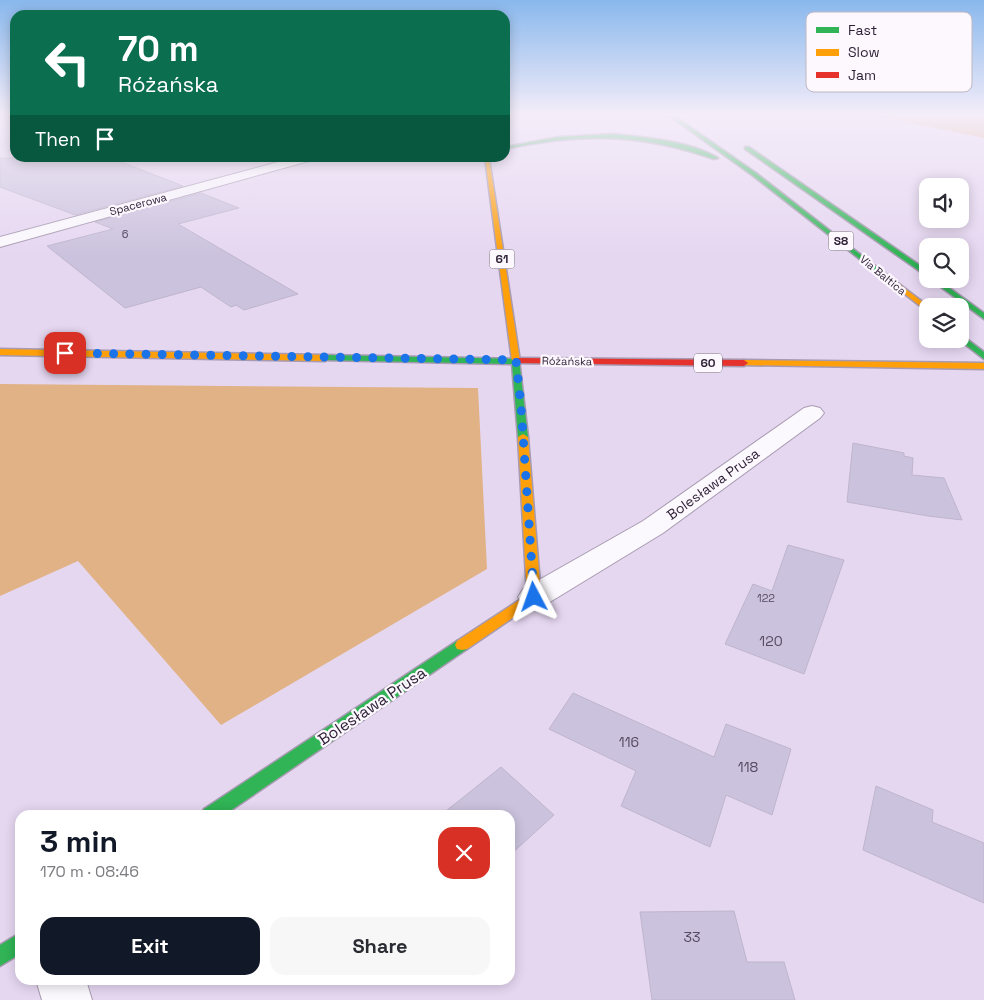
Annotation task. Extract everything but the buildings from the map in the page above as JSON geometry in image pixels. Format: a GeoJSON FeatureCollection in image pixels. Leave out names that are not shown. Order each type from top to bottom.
{"type":"FeatureCollection","features":[{"type":"Feature","properties":{"kind":"main road","name":"61"},"geometry":{"type":"LineString","coordinates":[[488,162],[516,360]]}},
{"type":"Feature","properties":{"kind":"main road"},"geometry":{"type":"LineString","coordinates":[[725,162],[754,174]]}},
{"type":"Feature","properties":{"kind":"main road","name":"Via Baltica"},"geometry":{"type":"LineString","coordinates":[[736,162],[919,303]]}},
{"type":"Feature","properties":{"kind":"main road","name":"Via Baltica"},"geometry":{"type":"LineString","coordinates":[[766,162],[919,269]]}},
{"type":"Feature","properties":{"kind":"main road"},"geometry":{"type":"LineString","coordinates":[[945,288],[984,317]]}},
{"type":"Feature","properties":{"kind":"main road"},"geometry":{"type":"LineString","coordinates":[[969,344],[984,356]]}},
{"type":"Feature","properties":{"kind":"main road","name":"Różańska"},"geometry":{"type":"LineString","coordinates":[[0,352],[984,366]]}},
{"type":"Feature","properties":{"kind":"main road"},"geometry":{"type":"LineString","coordinates":[[516,360],[521,406],[534,597]]}},
{"type":"Feature","properties":{"kind":"main road","name":"Bolesława Prusa"},"geometry":{"type":"LineString","coordinates":[[217,810],[534,597]]}},
{"type":"Feature","properties":{"kind":"main road"},"geometry":{"type":"LineString","coordinates":[[0,956],[15,946]]}},
{"type":"Feature","properties":{"kind":"street","name":"Spacerowa"},"geometry":{"type":"LineString","coordinates":[[0,242],[290,162]]}},
{"type":"Feature","properties":{"kind":"street","name":"Bolesława Prusa"},"geometry":{"type":"LineString","coordinates":[[534,597],[653,527],[812,413]]}},
{"type":"Feature","properties":{"kind":"street"},"geometry":{"type":"LineString","coordinates":[[62,985],[67,1000]]}},
{"type":"Feature","properties":{"kind":"shaded area"},"geometry":{"type":"Polygon","coordinates":[[[0,384],[478,388],[487,569],[221,725],[78,561],[0,596],[0,384]]]}},
{"type":"Feature","properties":{"kind":"traffic: fast"},"geometry":{"type":"LineString","coordinates":[[736,162],[877,270]]}},
{"type":"Feature","properties":{"kind":"traffic: fast"},"geometry":{"type":"LineString","coordinates":[[766,162],[919,269]]}},
{"type":"Feature","properties":{"kind":"traffic: fast"},"geometry":{"type":"LineString","coordinates":[[945,288],[984,317]]}},
{"type":"Feature","properties":{"kind":"traffic: fast"},"geometry":{"type":"LineString","coordinates":[[969,344],[984,356]]}},
{"type":"Feature","properties":{"kind":"traffic: fast"},"geometry":{"type":"LineString","coordinates":[[325,358],[516,361],[523,437]]}},
{"type":"Feature","properties":{"kind":"traffic: fast"},"geometry":{"type":"LineString","coordinates":[[217,810],[462,645]]}},
{"type":"Feature","properties":{"kind":"traffic: fast"},"geometry":{"type":"LineString","coordinates":[[0,956],[15,946]]}},
{"type":"Feature","properties":{"kind":"traffic: slow"},"geometry":{"type":"LineString","coordinates":[[488,162],[516,361]]}},
{"type":"Feature","properties":{"kind":"traffic: slow"},"geometry":{"type":"LineString","coordinates":[[877,270],[919,303]]}},
{"type":"Feature","properties":{"kind":"traffic: slow"},"geometry":{"type":"LineString","coordinates":[[0,352],[325,358]]}},
{"type":"Feature","properties":{"kind":"traffic: slow"},"geometry":{"type":"LineString","coordinates":[[744,363],[984,366]]}},
{"type":"Feature","properties":{"kind":"traffic: slow"},"geometry":{"type":"LineString","coordinates":[[462,645],[534,597],[523,437]]}},
{"type":"Feature","properties":{"kind":"traffic: jam"},"geometry":{"type":"LineString","coordinates":[[516,361],[744,363]]}},
{"type":"Feature","properties":{"kind":"route"},"geometry":{"type":"LineString","coordinates":[[65,353],[516,360],[521,406],[534,597]]}}]}
